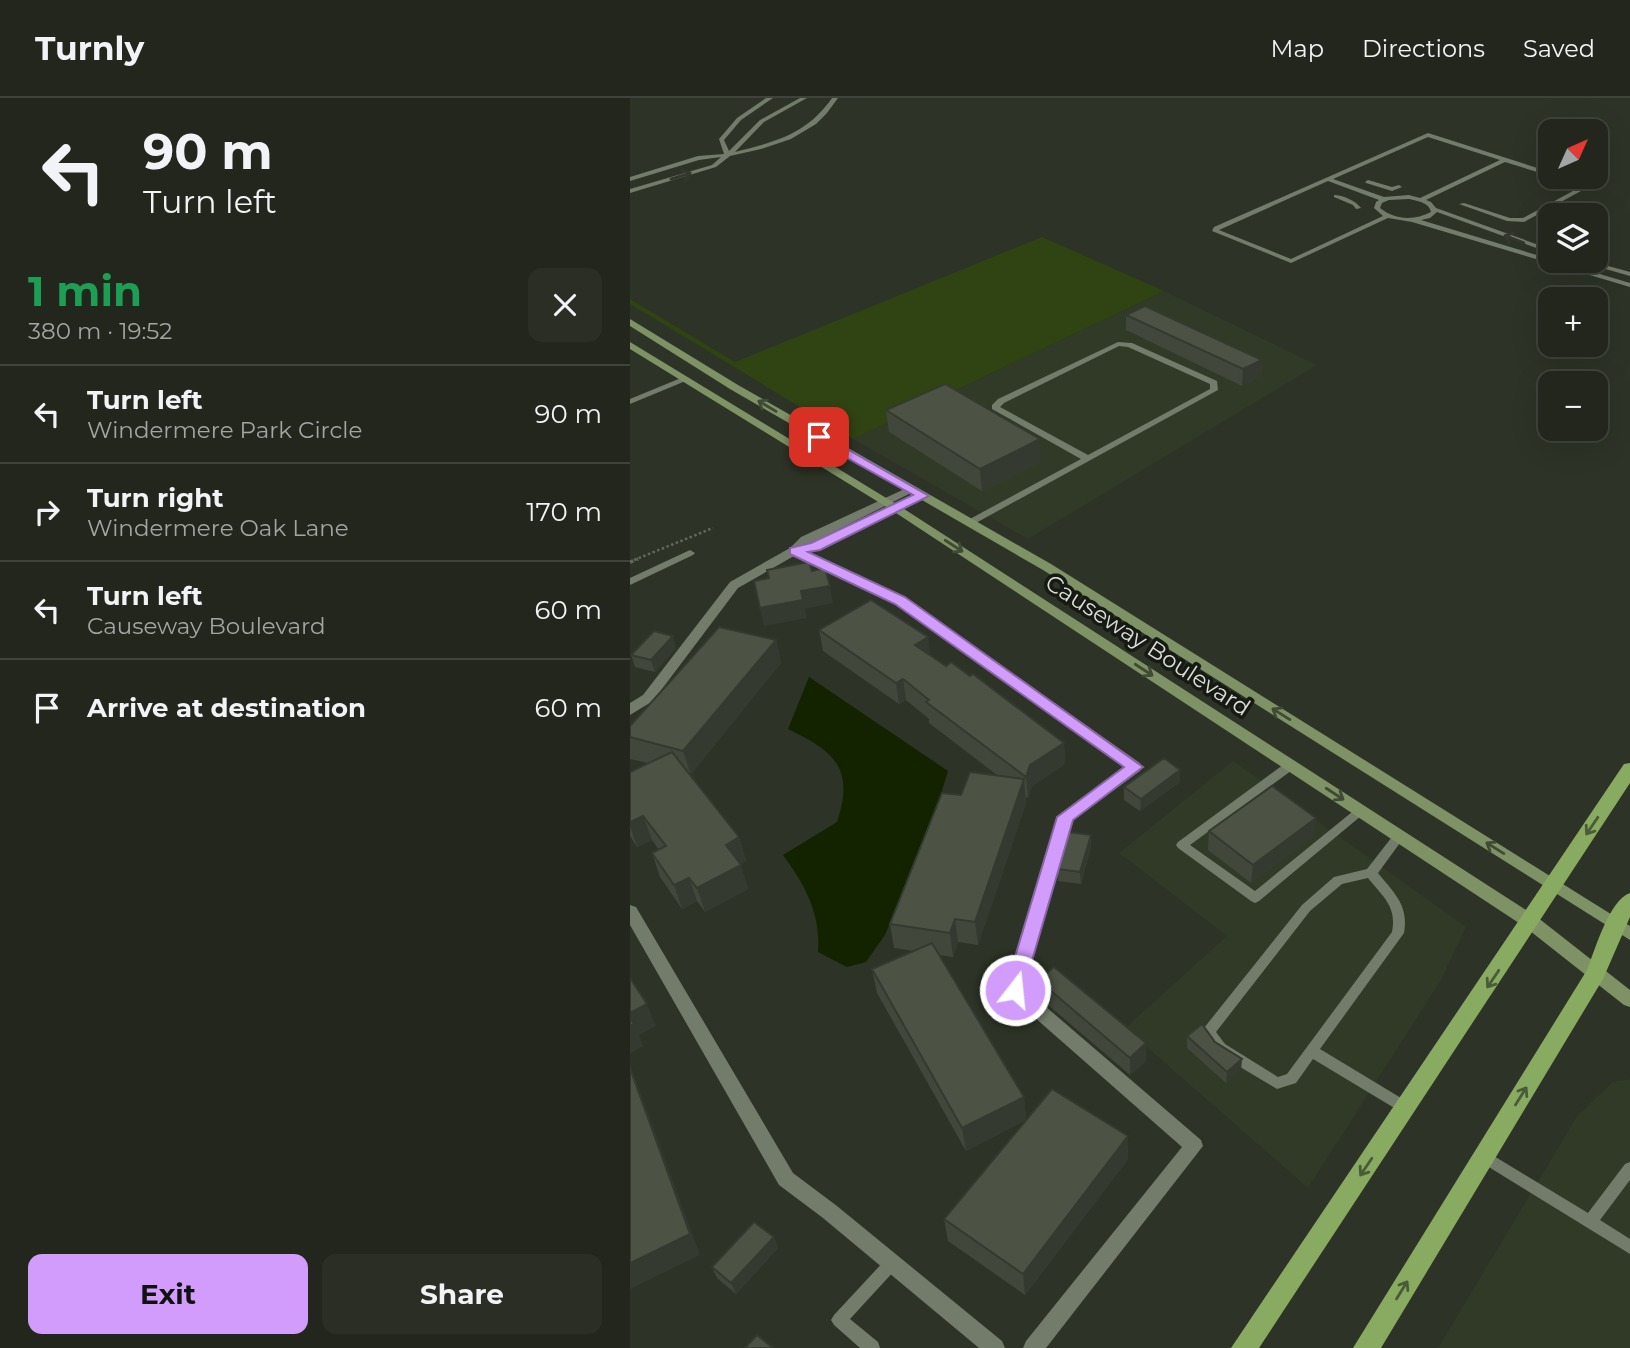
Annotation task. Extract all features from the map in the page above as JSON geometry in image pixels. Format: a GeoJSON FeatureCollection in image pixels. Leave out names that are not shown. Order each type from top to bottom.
{"type":"FeatureCollection","features":[{"type":"Feature","properties":{"kind":"main road","name":"Causeway Boulevard"},"geometry":{"type":"LineString","coordinates":[[630,322],[734,387],[971,522],[1623,929]]}},
{"type":"Feature","properties":{"kind":"main road","name":"Causeway Boulevard"},"geometry":{"type":"LineString","coordinates":[[630,345],[891,505],[1531,922],[1630,1000]]}},
{"type":"Feature","properties":{"kind":"main road"},"geometry":{"type":"LineString","coordinates":[[1244,1348],[1531,922],[1553,884],[1630,769]]}},
{"type":"Feature","properties":{"kind":"main road"},"geometry":{"type":"LineString","coordinates":[[1366,1348],[1623,929],[1630,901]]}},
{"type":"Feature","properties":{"kind":"street"},"geometry":{"type":"LineString","coordinates":[[630,710],[648,698],[734,585],[794,551],[816,547],[917,492]]}},
{"type":"Feature","properties":{"kind":"street"},"geometry":{"type":"LineString","coordinates":[[794,551],[900,601],[1135,767],[1066,817],[1015,990],[1194,1146],[1033,1348]]}},
{"type":"Feature","properties":{"kind":"street"},"geometry":{"type":"LineString","coordinates":[[630,911],[786,1179],[995,1348]]}},
{"type":"Feature","properties":{"kind":"lane"},"geometry":{"type":"LineString","coordinates":[[728,155],[721,140],[739,120],[769,98]]}},
{"type":"Feature","properties":{"kind":"lane"},"geometry":{"type":"LineString","coordinates":[[630,191],[714,166],[762,121],[804,98]]}},
{"type":"Feature","properties":{"kind":"lane"},"geometry":{"type":"LineString","coordinates":[[630,179],[698,158],[728,155],[782,143],[814,123],[835,98]]}},
{"type":"Feature","properties":{"kind":"lane"},"geometry":{"type":"LineString","coordinates":[[1387,216],[1291,261],[1215,230],[1428,135],[1538,170]]}},
{"type":"Feature","properties":{"kind":"lane"},"geometry":{"type":"LineString","coordinates":[[1422,200],[1506,159]]}},
{"type":"Feature","properties":{"kind":"lane"},"geometry":{"type":"LineString","coordinates":[[1327,179],[1383,199],[1402,196],[1422,200],[1434,209],[1538,247]]}},
{"type":"Feature","properties":{"kind":"lane"},"geometry":{"type":"LineString","coordinates":[[1368,182],[1392,189],[1399,187]]}},
{"type":"Feature","properties":{"kind":"lane"},"geometry":{"type":"LineString","coordinates":[[1462,204],[1509,220],[1524,220],[1583,189]]}},
{"type":"Feature","properties":{"kind":"lane"},"geometry":{"type":"LineString","coordinates":[[1336,196],[1358,208]]}},
{"type":"Feature","properties":{"kind":"lane"},"geometry":{"type":"LineString","coordinates":[[1383,199],[1377,208],[1387,216],[1413,220],[1630,285]]}},
{"type":"Feature","properties":{"kind":"lane"},"geometry":{"type":"LineString","coordinates":[[1413,220],[1429,216],[1434,209]]}},
{"type":"Feature","properties":{"kind":"lane"},"geometry":{"type":"LineString","coordinates":[[1460,236],[1478,225]]}},
{"type":"Feature","properties":{"kind":"lane"},"geometry":{"type":"LineString","coordinates":[[1608,268],[1630,274]]}},
{"type":"Feature","properties":{"kind":"lane"},"geometry":{"type":"LineString","coordinates":[[971,522],[1088,459],[1214,390],[1214,383],[1129,345],[1118,344],[1001,401],[995,407],[1088,459]]}},
{"type":"Feature","properties":{"kind":"lane"},"geometry":{"type":"LineString","coordinates":[[630,402],[684,380]]}},
{"type":"Feature","properties":{"kind":"lane"},"geometry":{"type":"LineString","coordinates":[[630,582],[690,553]]}},
{"type":"Feature","properties":{"kind":"lane"},"geometry":{"type":"LineString","coordinates":[[1291,765],[1182,845],[1255,898],[1361,811]]}},
{"type":"Feature","properties":{"kind":"lane"},"geometry":{"type":"LineString","coordinates":[[1371,873],[1398,906],[1402,919],[1398,933],[1291,1079],[1276,1083],[1220,1048],[1209,1032],[1306,908],[1338,880],[1371,873],[1399,836]]}},
{"type":"Feature","properties":{"kind":"lane"},"geometry":{"type":"LineString","coordinates":[[1311,1051],[1406,1108]]}},
{"type":"Feature","properties":{"kind":"lane"},"geometry":{"type":"LineString","coordinates":[[1484,1156],[1630,1247]]}},
{"type":"Feature","properties":{"kind":"lane"},"geometry":{"type":"LineString","coordinates":[[1590,1221],[1630,1169]]}},
{"type":"Feature","properties":{"kind":"lane"},"geometry":{"type":"LineString","coordinates":[[872,1348],[839,1320],[891,1265]]}},
{"type":"Feature","properties":{"kind":"path"},"geometry":{"type":"LineString","coordinates":[[630,562],[713,527]]}},
{"type":"Feature","properties":{"kind":"shaded area"},"geometry":{"type":"Polygon","coordinates":[[[1042,237],[1164,291],[853,439],[630,304],[630,299],[735,362],[1042,237]]]}},
{"type":"Feature","properties":{"kind":"shaded area"},"geometry":{"type":"Polygon","coordinates":[[[1164,291],[1317,365],[1028,539],[853,439],[1164,291]]]}},
{"type":"Feature","properties":{"kind":"shaded area"},"geometry":{"type":"Polygon","coordinates":[[[809,677],[948,771],[932,823],[885,935],[866,962],[847,967],[818,952],[817,925],[810,900],[783,855],[837,822],[842,803],[842,775],[837,764],[818,745],[788,729],[809,677]]]}},
{"type":"Feature","properties":{"kind":"shaded area"},"geometry":{"type":"Polygon","coordinates":[[[1233,761],[1466,927],[1441,980],[1308,1188],[1125,1028],[1227,936],[1119,853],[1233,761]]]}},
{"type":"Feature","properties":{"kind":"shaded area"},"geometry":{"type":"Polygon","coordinates":[[[1630,1079],[1630,1348],[1438,1348],[1577,1116],[1613,1082],[1630,1079]]]}},
{"type":"Feature","properties":{"kind":"building"},"geometry":{"type":"Polygon","coordinates":[[[1145,306],[1262,360],[1243,369],[1126,315],[1145,306]]]}},
{"type":"Feature","properties":{"kind":"building"},"geometry":{"type":"Polygon","coordinates":[[[945,384],[1040,439],[980,469],[886,410],[945,384]]]}},
{"type":"Feature","properties":{"kind":"building"},"geometry":{"type":"Polygon","coordinates":[[[809,562],[812,571],[825,568],[830,586],[801,591],[803,600],[760,608],[754,581],[769,578],[767,570],[809,562]]]}},
{"type":"Feature","properties":{"kind":"building"},"geometry":{"type":"Polygon","coordinates":[[[871,600],[928,637],[915,645],[946,666],[951,662],[970,676],[973,674],[1064,743],[1030,765],[1026,777],[926,702],[929,700],[903,679],[896,683],[819,630],[871,600]]]}},
{"type":"Feature","properties":{"kind":"building"},"geometry":{"type":"Polygon","coordinates":[[[719,627],[776,640],[683,751],[630,737],[630,726],[719,627]]]}},
{"type":"Feature","properties":{"kind":"building"},"geometry":{"type":"Polygon","coordinates":[[[654,631],[673,636],[651,660],[631,655],[654,631]]]}},
{"type":"Feature","properties":{"kind":"building"},"geometry":{"type":"Polygon","coordinates":[[[672,752],[739,837],[726,845],[741,865],[697,888],[689,878],[674,885],[652,853],[666,846],[643,816],[630,822],[630,772],[672,752]]]}},
{"type":"Feature","properties":{"kind":"building"},"geometry":{"type":"Polygon","coordinates":[[[1164,758],[1180,770],[1141,799],[1124,787],[1164,758]]]}},
{"type":"Feature","properties":{"kind":"building"},"geometry":{"type":"Polygon","coordinates":[[[970,772],[1024,779],[975,922],[955,919],[950,933],[890,924],[942,793],[961,795],[970,772]]]}},
{"type":"Feature","properties":{"kind":"building"},"geometry":{"type":"Polygon","coordinates":[[[1272,786],[1316,818],[1253,865],[1209,831],[1272,786]]]}},
{"type":"Feature","properties":{"kind":"building"},"geometry":{"type":"Polygon","coordinates":[[[1068,832],[1091,835],[1080,872],[1057,869],[1068,832]]]}},
{"type":"Feature","properties":{"kind":"building"},"geometry":{"type":"Polygon","coordinates":[[[932,943],[1024,1097],[962,1128],[872,969],[932,943]]]}},
{"type":"Feature","properties":{"kind":"building"},"geometry":{"type":"Polygon","coordinates":[[[1054,967],[1146,1043],[1130,1058],[1038,980],[1054,967]]]}},
{"type":"Feature","properties":{"kind":"building"},"geometry":{"type":"Polygon","coordinates":[[[630,978],[647,1004],[630,1013],[630,978]]]}},
{"type":"Feature","properties":{"kind":"building"},"geometry":{"type":"Polygon","coordinates":[[[1202,1024],[1215,1042],[1242,1059],[1227,1072],[1187,1036],[1202,1024]]]}},
{"type":"Feature","properties":{"kind":"building"},"geometry":{"type":"Polygon","coordinates":[[[630,1068],[690,1234],[630,1263],[630,1068]]]}},
{"type":"Feature","properties":{"kind":"building"},"geometry":{"type":"Polygon","coordinates":[[[1052,1089],[1128,1136],[1023,1274],[944,1219],[1052,1089]]]}},
{"type":"Feature","properties":{"kind":"building"},"geometry":{"type":"Polygon","coordinates":[[[754,1222],[774,1237],[731,1283],[712,1267],[754,1222]]]}},
{"type":"Feature","properties":{"kind":"building"},"geometry":{"type":"Polygon","coordinates":[[[757,1335],[773,1348],[745,1348],[757,1335]]]}},
{"type":"Feature","properties":{"kind":"route"},"geometry":{"type":"LineString","coordinates":[[819,437],[923,496],[816,547],[794,551],[900,601],[1135,767],[1066,817],[1015,990]]}}]}
